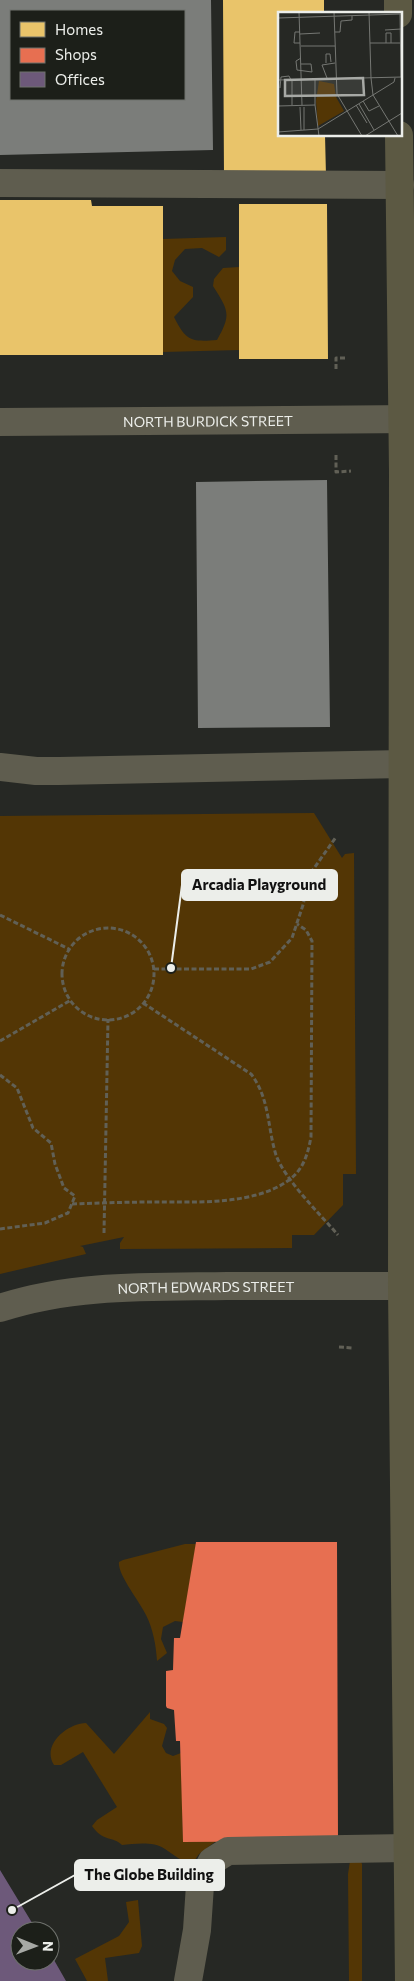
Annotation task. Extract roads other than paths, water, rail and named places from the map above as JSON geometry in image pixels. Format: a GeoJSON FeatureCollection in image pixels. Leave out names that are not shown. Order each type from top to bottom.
{"type":"FeatureCollection","features":[{"type":"Feature","properties":{"kind":"main road"},"geometry":{"type":"LineString","coordinates":[[403,159],[408,419],[408,673],[403,764],[408,1077],[408,1981]]}},
{"type":"Feature","properties":{"kind":"street"},"geometry":{"type":"LineString","coordinates":[[0,183],[403,159]]}},
{"type":"Feature","properties":{"kind":"street","name":"NORTH BURDICK STREET"},"geometry":{"type":"LineString","coordinates":[[0,422],[408,419]]}},
{"type":"Feature","properties":{"kind":"street"},"geometry":{"type":"LineString","coordinates":[[0,767],[36,771],[59,771],[403,764]]}},
{"type":"Feature","properties":{"kind":"street","name":"NORTH EDWARDS STREET"},"geometry":{"type":"LineString","coordinates":[[0,1308],[66,1293],[130,1287],[408,1286]]}},
{"type":"Feature","properties":{"kind":"street"},"geometry":{"type":"LineString","coordinates":[[188,1981],[197,1930],[200,1885],[212,1861],[228,1851],[407,1848]]}},
{"type":"Feature","properties":{"kind":"place","name":"Arcadia Playground"},"geometry":{"type":"Point","coordinates":[171,968]}},
{"type":"Feature","properties":{"kind":"place","name":"The Globe Building"},"geometry":{"type":"Point","coordinates":[12,1910]}}]}
